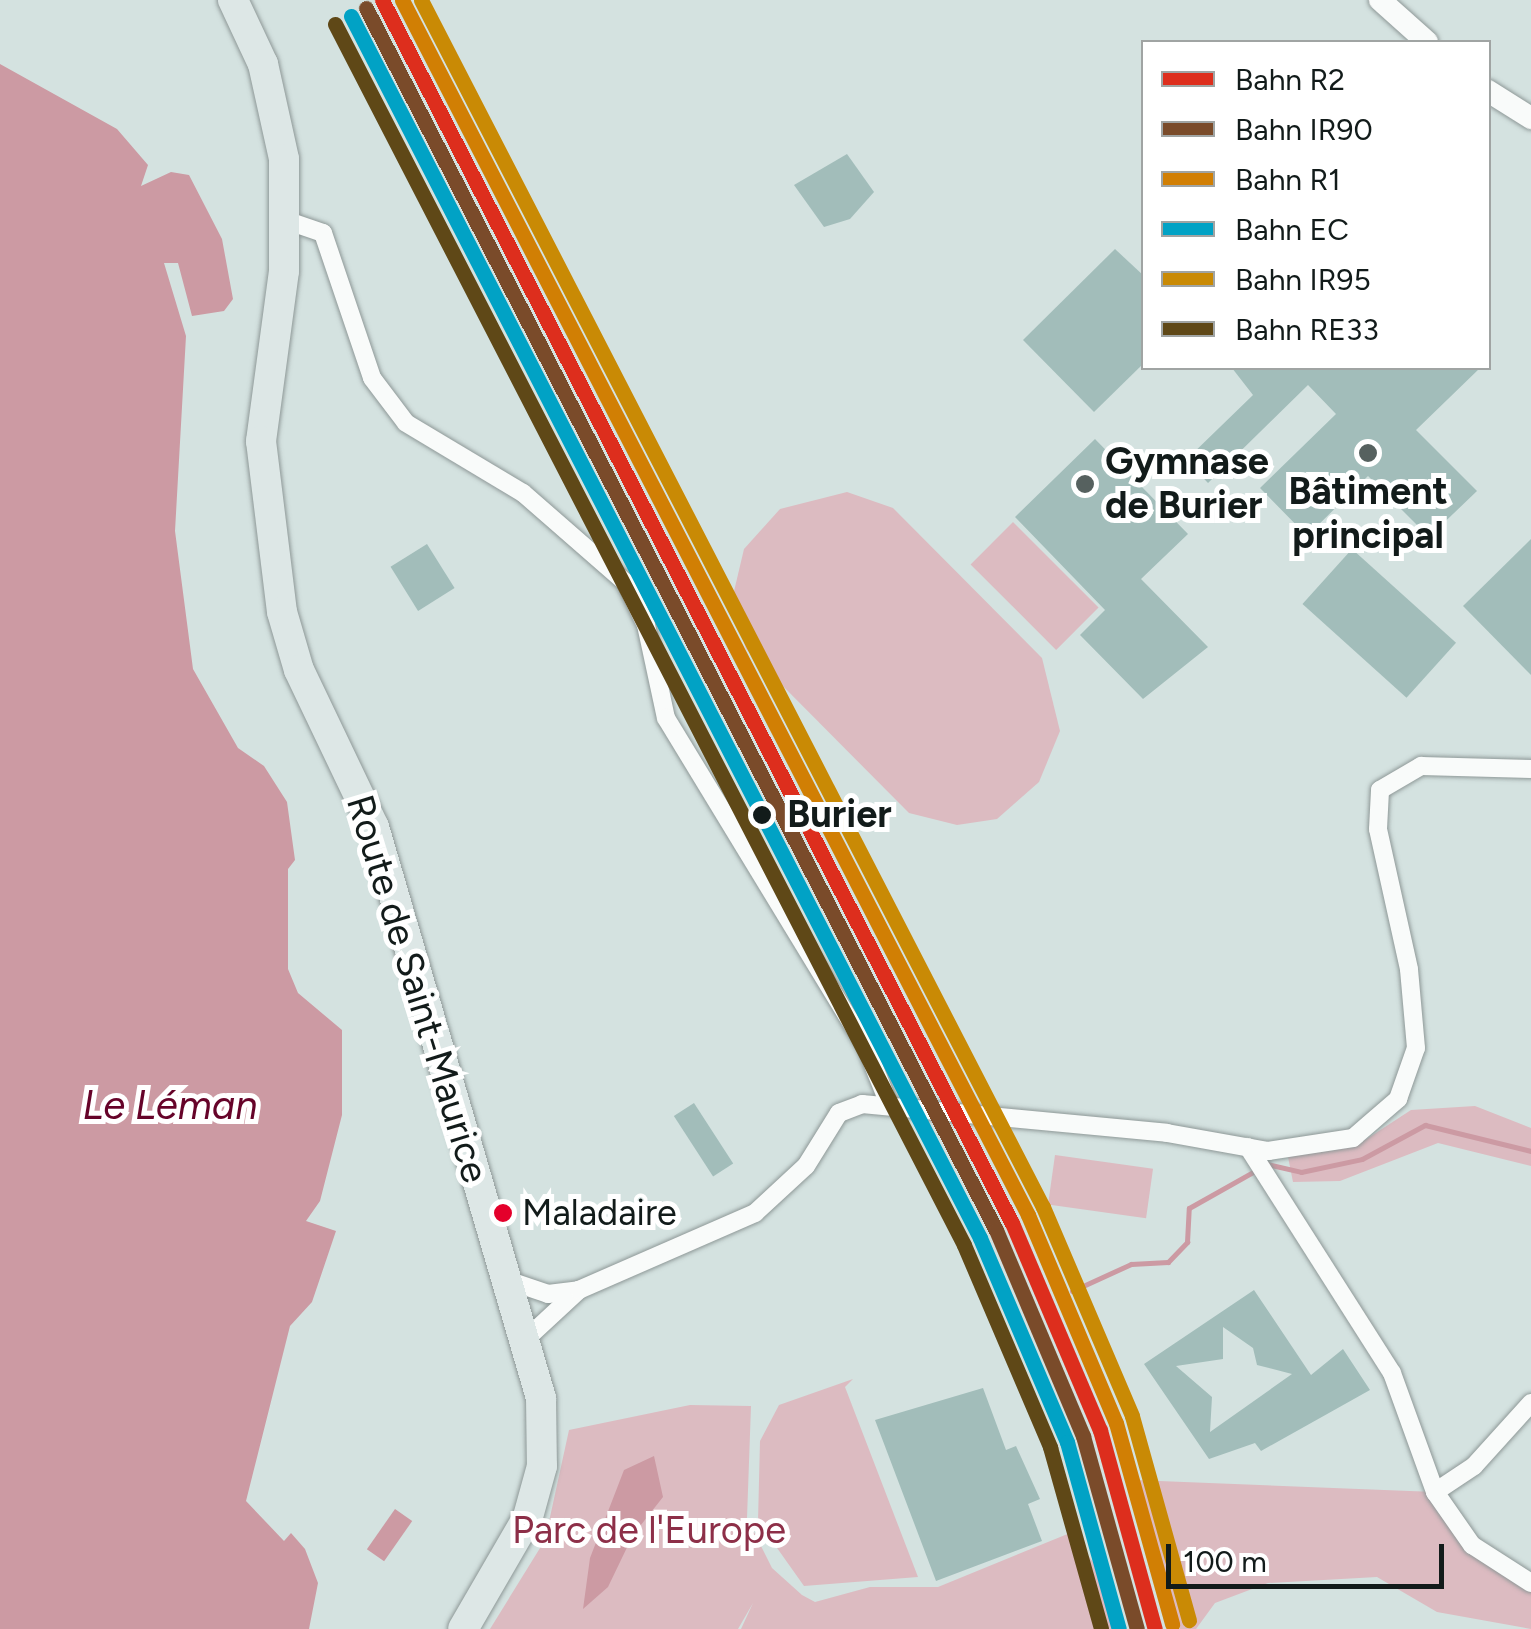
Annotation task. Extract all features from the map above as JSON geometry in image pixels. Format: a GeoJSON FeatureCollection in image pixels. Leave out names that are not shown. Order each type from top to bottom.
{"type":"FeatureCollection","features":[{"type":"Feature","properties":{"kind":"main road","name":"Route de Saint-Maurice"},"geometry":{"type":"LineString","coordinates":[[233,0],[275,107],[288,222],[261,441],[274,574],[299,670],[374,827],[540,1398],[542,1466],[528,1517],[463,1629]]}},
{"type":"Feature","properties":{"kind":"street"},"geometry":{"type":"LineString","coordinates":[[1380,0],[1425,40]]}},
{"type":"Feature","properties":{"kind":"street"},"geometry":{"type":"LineString","coordinates":[[1491,93],[1531,118]]}},
{"type":"Feature","properties":{"kind":"street"},"geometry":{"type":"LineString","coordinates":[[288,222],[310,224],[328,241],[372,378],[398,414],[540,512],[634,598],[666,718],[866,1047],[888,1102]]}},
{"type":"Feature","properties":{"kind":"street"},"geometry":{"type":"LineString","coordinates":[[504,1279],[548,1294],[579,1290],[755,1212],[806,1166],[839,1114],[888,1102],[1252,1154],[1299,1151],[1353,1138],[1398,1099],[1408,1077],[1414,1010],[1378,829],[1380,790],[1420,766],[1531,769]]}},
{"type":"Feature","properties":{"kind":"street"},"geometry":{"type":"LineString","coordinates":[[1252,1154],[1392,1373],[1434,1492],[1472,1545],[1531,1583]]}},
{"type":"Feature","properties":{"kind":"street"},"geometry":{"type":"LineString","coordinates":[[525,1340],[579,1290]]}},
{"type":"Feature","properties":{"kind":"street"},"geometry":{"type":"LineString","coordinates":[[1434,1492],[1474,1466],[1531,1404]]}},
{"type":"Feature","properties":{"kind":"green space"},"geometry":{"type":"Polygon","coordinates":[[[847,492],[893,508],[1042,658],[1060,731],[1039,782],[997,819],[957,825],[909,813],[746,649],[731,604],[744,549],[780,509],[847,492]]]}},
{"type":"Feature","properties":{"kind":"green space"},"geometry":{"type":"Polygon","coordinates":[[[1013,522],[1099,608],[1056,650],[971,564],[1013,522]]]}},
{"type":"Feature","properties":{"kind":"green space"},"geometry":{"type":"Polygon","coordinates":[[[1475,1106],[1531,1128],[1531,1166],[1438,1143],[1340,1181],[1293,1182],[1288,1157],[1365,1140],[1411,1110],[1475,1106]]]}},
{"type":"Feature","properties":{"kind":"green space"},"geometry":{"type":"Polygon","coordinates":[[[1055,1155],[1153,1169],[1146,1218],[1048,1205],[1055,1155]]]}},
{"type":"Feature","properties":{"kind":"green space"},"geometry":{"type":"Polygon","coordinates":[[[853,1379],[845,1387],[918,1577],[804,1586],[758,1521],[760,1441],[779,1405],[853,1379]]]}},
{"type":"Feature","properties":{"kind":"green space","name":"Parc de l'Europe"},"geometry":{"type":"Polygon","coordinates":[[[690,1405],[751,1406],[747,1518],[772,1568],[815,1602],[870,1587],[938,1587],[1070,1533],[1105,1577],[1115,1629],[741,1629],[753,1603],[738,1629],[490,1629],[545,1540],[569,1430],[690,1405]]]}},
{"type":"Feature","properties":{"kind":"green space"},"geometry":{"type":"Polygon","coordinates":[[[1134,1480],[1435,1492],[1472,1545],[1531,1583],[1531,1629],[1437,1612],[1377,1577],[1268,1583],[1215,1603],[1196,1629],[1180,1629],[1134,1480]]]}},
{"type":"Feature","properties":{"kind":"water","name":"Le Léman"},"geometry":{"type":"Polygon","coordinates":[[[0,64],[117,129],[148,165],[141,186],[171,172],[189,175],[222,239],[233,299],[224,311],[192,316],[178,263],[164,263],[186,336],[175,531],[193,669],[238,748],[264,766],[287,802],[295,860],[288,869],[288,969],[298,993],[342,1030],[342,1115],[320,1201],[306,1221],[336,1231],[312,1302],[290,1326],[246,1501],[284,1541],[291,1533],[305,1549],[318,1583],[309,1629],[0,1629],[0,64]]]}},
{"type":"Feature","properties":{"kind":"water"},"geometry":{"type":"Polygon","coordinates":[[[654,1456],[663,1497],[633,1535],[608,1587],[583,1609],[590,1558],[624,1470],[654,1456]]]}},
{"type":"Feature","properties":{"kind":"water"},"geometry":{"type":"Polygon","coordinates":[[[395,1509],[412,1521],[384,1561],[367,1549],[395,1509]]]}},
{"type":"Feature","properties":{"kind":"building"},"geometry":{"type":"Polygon","coordinates":[[[847,154],[874,192],[850,219],[824,227],[794,185],[847,154]]]}},
{"type":"Feature","properties":{"kind":"building"},"geometry":{"type":"Polygon","coordinates":[[[1115,249],[1141,273],[1141,366],[1094,412],[1023,340],[1115,249]]]}},
{"type":"Feature","properties":{"kind":"building","name":"Bâtiment principal"},"geometry":{"type":"Polygon","coordinates":[[[1234,370],[1478,370],[1416,430],[1477,491],[1429,537],[1368,476],[1307,536],[1260,488],[1336,414],[1308,385],[1208,483],[1186,460],[1253,395],[1234,370]]]}},
{"type":"Feature","properties":{"kind":"building"},"geometry":{"type":"Polygon","coordinates":[[[1095,439],[1188,534],[1141,579],[1208,647],[1143,699],[1080,635],[1105,610],[1015,517],[1095,439]]]}},
{"type":"Feature","properties":{"kind":"building"},"geometry":{"type":"Polygon","coordinates":[[[1531,539],[1531,675],[1463,606],[1531,539]]]}},
{"type":"Feature","properties":{"kind":"building"},"geometry":{"type":"Polygon","coordinates":[[[427,544],[455,588],[418,611],[391,567],[427,544]]]}},
{"type":"Feature","properties":{"kind":"building"},"geometry":{"type":"Polygon","coordinates":[[[1352,549],[1456,643],[1407,698],[1302,604],[1352,549]]]}},
{"type":"Feature","properties":{"kind":"building"},"geometry":{"type":"Polygon","coordinates":[[[694,1103],[733,1163],[713,1176],[674,1116],[694,1103]]]}},
{"type":"Feature","properties":{"kind":"building"},"geometry":{"type":"Polygon","coordinates":[[[1254,1290],[1311,1375],[1343,1349],[1370,1390],[1261,1451],[1255,1443],[1209,1459],[1144,1364],[1254,1290]],[[1223,1327],[1223,1359],[1176,1366],[1212,1397],[1210,1432],[1292,1374],[1257,1365],[1253,1348],[1223,1327]]]}},
{"type":"Feature","properties":{"kind":"building"},"geometry":{"type":"Polygon","coordinates":[[[983,1388],[1006,1450],[1016,1446],[1040,1499],[1028,1504],[1042,1541],[936,1581],[875,1420],[983,1388]]]}},
{"type":"Feature","properties":{"kind":"waterway"},"geometry":{"type":"LineString","coordinates":[[1072,1291],[1131,1264],[1168,1262],[1187,1242],[1189,1208],[1267,1164],[1301,1172],[1362,1159],[1425,1125],[1531,1151]]}},
{"type":"Feature","properties":{"kind":"rail line","name":"R2"},"geometry":{"type":"LineString","coordinates":[[382,0],[1012,1223],[1100,1430],[1155,1629]]}},
{"type":"Feature","properties":{"kind":"rail line","name":"R1"},"geometry":{"type":"LineString","coordinates":[[402,0],[1028,1215],[1116,1423],[1172,1624]]}},
{"type":"Feature","properties":{"kind":"rail line","name":"IR95"},"geometry":{"type":"LineString","coordinates":[[421,0],[1043,1207],[1132,1416],[1189,1620]]}},
{"type":"Feature","properties":{"kind":"rail line","name":"IR90"},"geometry":{"type":"LineString","coordinates":[[366,8],[996,1230],[1083,1436],[1137,1629]]}},
{"type":"Feature","properties":{"kind":"rail line","name":"EC"},"geometry":{"type":"LineString","coordinates":[[351,16],[980,1238],[1067,1442],[1119,1629]]}},
{"type":"Feature","properties":{"kind":"rail line","name":"RE33"},"geometry":{"type":"LineString","coordinates":[[335,24],[964,1245],[1050,1447],[1101,1629]]}},
{"type":"Feature","properties":{"kind":"place","name":"Bâtiment principal"},"geometry":{"type":"Point","coordinates":[1368,453]}},
{"type":"Feature","properties":{"kind":"place","name":"Gymnase de Burier"},"geometry":{"type":"Point","coordinates":[1085,484]}},
{"type":"Feature","properties":{"kind":"place","name":"Burier"},"geometry":{"type":"Point","coordinates":[762,815]}},
{"type":"Feature","properties":{"kind":"place","name":"Maladaire"},"geometry":{"type":"Point","coordinates":[503,1213]}}]}
